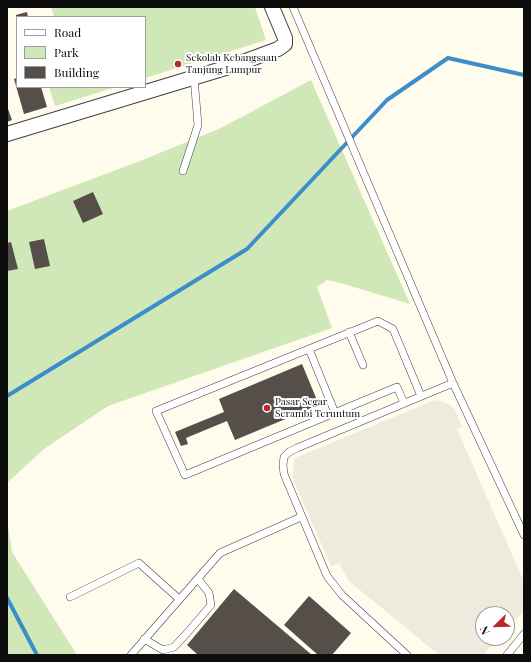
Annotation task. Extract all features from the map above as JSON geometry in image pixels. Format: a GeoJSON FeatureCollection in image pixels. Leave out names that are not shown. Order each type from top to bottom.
{"type":"FeatureCollection","features":[{"type":"Feature","properties":{"kind":"street"},"geometry":{"type":"LineString","coordinates":[[7,134],[232,66],[282,46],[285,44],[285,38],[272,7]]}},
{"type":"Feature","properties":{"kind":"lane"},"geometry":{"type":"LineString","coordinates":[[293,7],[453,383],[524,535]]}},
{"type":"Feature","properties":{"kind":"lane"},"geometry":{"type":"LineString","coordinates":[[183,171],[198,125],[194,77]]}},
{"type":"Feature","properties":{"kind":"lane"},"geometry":{"type":"LineString","coordinates":[[404,403],[397,387],[185,475],[156,411],[378,321],[393,329],[421,396]]}},
{"type":"Feature","properties":{"kind":"lane"},"geometry":{"type":"LineString","coordinates":[[349,332],[363,365]]}},
{"type":"Feature","properties":{"kind":"lane"},"geometry":{"type":"LineString","coordinates":[[309,349],[335,413]]}},
{"type":"Feature","properties":{"kind":"lane"},"geometry":{"type":"LineString","coordinates":[[408,655],[366,618],[333,585],[327,576],[284,474],[284,457],[289,452],[453,383]]}},
{"type":"Feature","properties":{"kind":"lane"},"geometry":{"type":"LineString","coordinates":[[131,655],[179,598],[198,579],[220,553],[301,517]]}},
{"type":"Feature","properties":{"kind":"lane"},"geometry":{"type":"LineString","coordinates":[[70,597],[139,562],[179,598]]}},
{"type":"Feature","properties":{"kind":"lane"},"geometry":{"type":"LineString","coordinates":[[144,639],[163,650],[170,649],[187,633],[210,605],[209,593],[198,579]]}},
{"type":"Feature","properties":{"kind":"lane"},"geometry":{"type":"LineString","coordinates":[[507,655],[524,634]]}},
{"type":"Feature","properties":{"kind":"green space"},"geometry":{"type":"Polygon","coordinates":[[[51,7],[255,7],[266,40],[146,78],[146,16],[54,16],[51,7]]]}},
{"type":"Feature","properties":{"kind":"green space"},"geometry":{"type":"Polygon","coordinates":[[[311,80],[410,304],[327,280],[317,287],[332,328],[108,406],[44,449],[8,482],[8,525],[12,552],[77,655],[7,655],[7,211],[140,161],[221,128],[311,80]]]}},
{"type":"Feature","properties":{"kind":"green space"},"geometry":{"type":"Polygon","coordinates":[[[49,88],[113,88],[55,106],[49,88]]]}},
{"type":"Feature","properties":{"kind":"shaded area"},"geometry":{"type":"Polygon","coordinates":[[[435,400],[449,404],[454,409],[462,426],[457,429],[524,582],[524,611],[515,621],[515,606],[475,606],[475,646],[491,646],[483,655],[439,655],[349,581],[339,563],[331,566],[292,477],[295,458],[435,400]]]}},
{"type":"Feature","properties":{"kind":"building"},"geometry":{"type":"Polygon","coordinates":[[[27,12],[28,16],[16,16],[27,12]]]}},
{"type":"Feature","properties":{"kind":"building"},"geometry":{"type":"Polygon","coordinates":[[[17,88],[41,88],[47,107],[24,114],[17,88]]]}},
{"type":"Feature","properties":{"kind":"building"},"geometry":{"type":"Polygon","coordinates":[[[7,106],[12,120],[7,122],[7,106]]]}},
{"type":"Feature","properties":{"kind":"building"},"geometry":{"type":"Polygon","coordinates":[[[93,192],[103,214],[83,223],[73,201],[93,192]]]}},
{"type":"Feature","properties":{"kind":"building"},"geometry":{"type":"Polygon","coordinates":[[[44,239],[50,266],[35,269],[29,242],[44,239]]]}},
{"type":"Feature","properties":{"kind":"building"},"geometry":{"type":"Polygon","coordinates":[[[11,242],[18,269],[7,271],[7,243],[11,242]]]}},
{"type":"Feature","properties":{"kind":"building","name":"Pasar Segar Serambi Teruntum"},"geometry":{"type":"Polygon","coordinates":[[[302,364],[319,405],[235,440],[227,421],[186,438],[188,444],[181,446],[175,432],[224,412],[219,399],[302,364]]]}},
{"type":"Feature","properties":{"kind":"building"},"geometry":{"type":"Polygon","coordinates":[[[234,589],[312,655],[198,655],[187,645],[234,589]]]}},
{"type":"Feature","properties":{"kind":"building"},"geometry":{"type":"Polygon","coordinates":[[[309,596],[351,633],[332,655],[318,655],[284,625],[309,596]]]}},
{"type":"Feature","properties":{"kind":"waterway"},"geometry":{"type":"LineString","coordinates":[[7,396],[247,249],[387,100],[448,58],[524,75]]}},
{"type":"Feature","properties":{"kind":"waterway"},"geometry":{"type":"LineString","coordinates":[[7,598],[37,655]]}},
{"type":"Feature","properties":{"kind":"place","name":"Sekolah Kebangsaan Tanjung Lumpur"},"geometry":{"type":"Point","coordinates":[178,64]}},
{"type":"Feature","properties":{"kind":"place","name":"Pasar Segar Serambi Teruntum"},"geometry":{"type":"Point","coordinates":[267,408]}}]}
